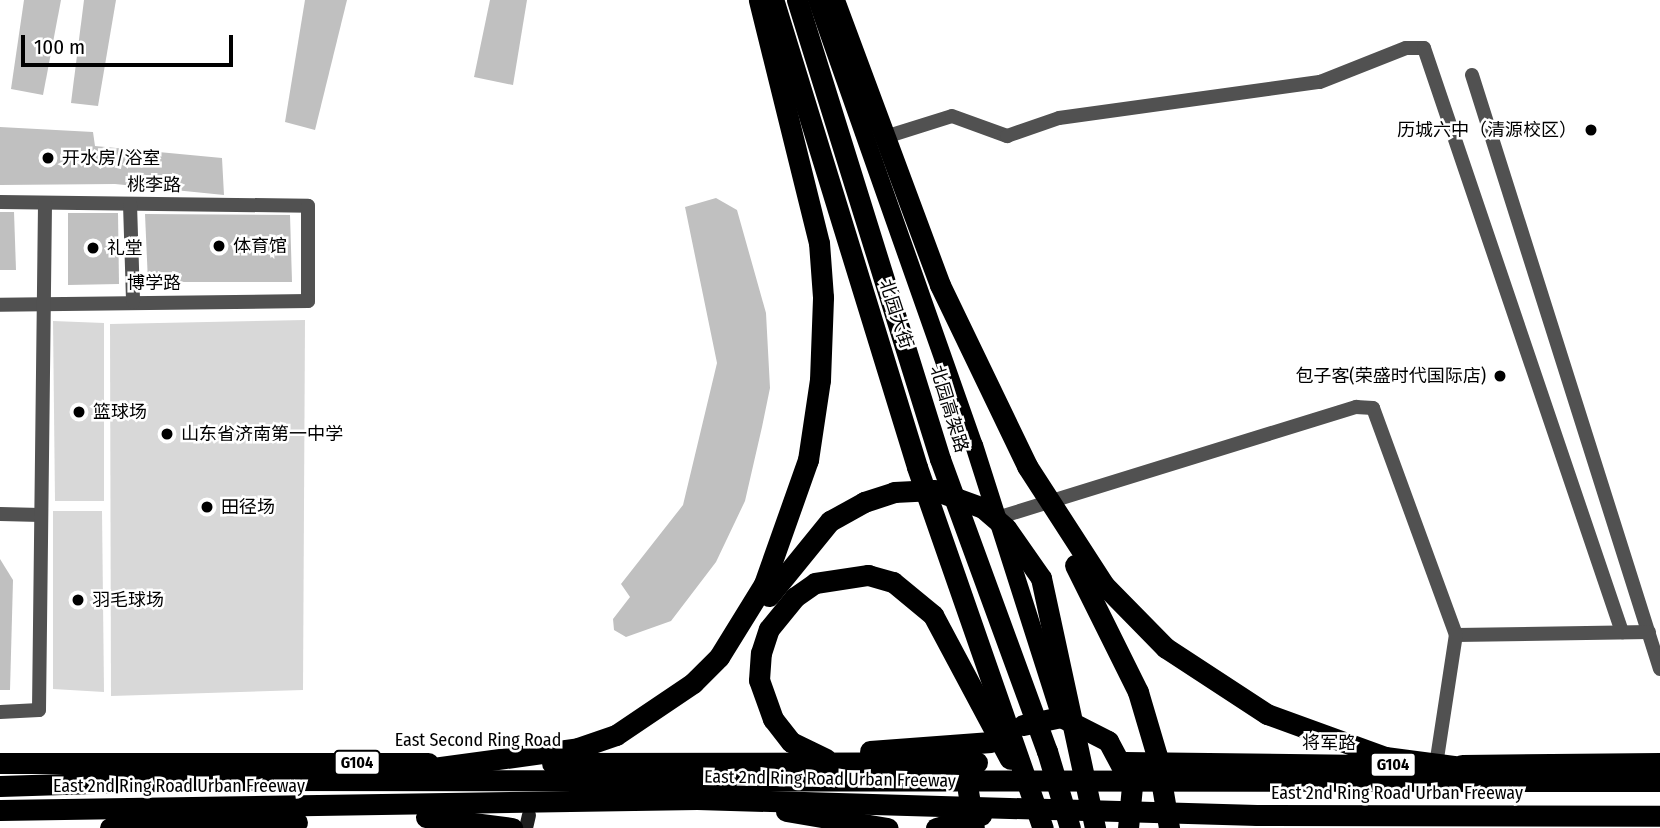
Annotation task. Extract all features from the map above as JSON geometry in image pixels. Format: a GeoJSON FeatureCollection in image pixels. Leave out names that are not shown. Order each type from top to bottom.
{"type":"FeatureCollection","features":[{"type":"Feature","properties":{"kind":"highway"},"geometry":{"type":"LineString","coordinates":[[719,657],[764,584],[796,504],[810,448],[823,337],[819,243],[759,0]]}},
{"type":"Feature","properties":{"kind":"highway"},"geometry":{"type":"LineString","coordinates":[[773,0],[1032,828]]}},
{"type":"Feature","properties":{"kind":"highway","name":"北园高架路"},"geometry":{"type":"LineString","coordinates":[[797,0],[940,458],[1047,751],[1070,828]]}},
{"type":"Feature","properties":{"kind":"highway"},"geometry":{"type":"LineString","coordinates":[[834,0],[882,138],[940,285],[1138,692],[1157,756],[1169,828]]}},
{"type":"Feature","properties":{"kind":"highway"},"geometry":{"type":"LineString","coordinates":[[343,780],[578,748],[616,735],[660,709],[719,657],[830,521],[894,492],[934,490],[959,495],[1006,528],[1041,578],[1095,828]]}},
{"type":"Feature","properties":{"kind":"highway"},"geometry":{"type":"LineString","coordinates":[[1051,509],[1074,547],[1132,617],[1206,679],[1279,720],[1385,757],[1435,767],[1660,771]]}},
{"type":"Feature","properties":{"kind":"highway"},"geometry":{"type":"LineString","coordinates":[[901,779],[816,756],[791,742],[764,701],[761,653],[769,629],[780,610],[815,583],[868,575],[915,596],[938,624],[1025,800],[1043,828]]}},
{"type":"Feature","properties":{"kind":"highway"},"geometry":{"type":"LineString","coordinates":[[110,828],[527,821],[771,809],[971,820],[977,762],[991,742],[1011,727],[1061,717],[1108,741],[1124,762],[1132,786],[1128,828]]}},
{"type":"Feature","properties":{"kind":"highway","name":"East Second Ring Road"},"geometry":{"type":"LineString","coordinates":[[789,762],[929,743],[991,742]]}},
{"type":"Feature","properties":{"kind":"highway","name":"East Second Ring Road"},"geometry":{"type":"LineString","coordinates":[[0,763],[977,762]]}},
{"type":"Feature","properties":{"kind":"highway","name":"将军路"},"geometry":{"type":"LineString","coordinates":[[1124,762],[1436,765],[1660,763]]}},
{"type":"Feature","properties":{"kind":"highway","name":"East 2nd Ring Road Urban Freeway"},"geometry":{"type":"LineString","coordinates":[[0,786],[343,780],[901,779],[1117,784],[1660,781]]}},
{"type":"Feature","properties":{"kind":"highway","name":"East 2nd Ring Road Urban Freeway"},"geometry":{"type":"LineString","coordinates":[[0,810],[344,808],[697,799],[1025,800],[1257,815],[1660,816]]}},
{"type":"Feature","properties":{"kind":"highway"},"geometry":{"type":"LineString","coordinates":[[936,828],[1025,800]]}},
{"type":"Feature","properties":{"kind":"highway"},"geometry":{"type":"LineString","coordinates":[[344,808],[512,828]]}},
{"type":"Feature","properties":{"kind":"highway"},"geometry":{"type":"LineString","coordinates":[[771,809],[888,828]]}},
{"type":"Feature","properties":{"kind":"highway"},"geometry":{"type":"LineString","coordinates":[[1471,828],[1660,827]]}},
{"type":"Feature","properties":{"kind":"main road","name":"北园大街"},"geometry":{"type":"LineString","coordinates":[[753,0],[861,276],[1011,727]]}},
{"type":"Feature","properties":{"kind":"main road","name":"北园大街"},"geometry":{"type":"LineString","coordinates":[[817,0],[997,518],[1061,717]]}},
{"type":"Feature","properties":{"kind":"street"},"geometry":{"type":"LineString","coordinates":[[882,138],[952,116],[1007,136],[1059,118],[1320,82],[1406,48],[1424,48],[1622,632]]}},
{"type":"Feature","properties":{"kind":"street"},"geometry":{"type":"LineString","coordinates":[[1472,75],[1660,669]]}},
{"type":"Feature","properties":{"kind":"street","name":"桃李路"},"geometry":{"type":"LineString","coordinates":[[0,202],[308,206],[308,301]]}},
{"type":"Feature","properties":{"kind":"street"},"geometry":{"type":"LineString","coordinates":[[0,712],[39,710],[45,203]]}},
{"type":"Feature","properties":{"kind":"street"},"geometry":{"type":"LineString","coordinates":[[130,204],[133,302]]}},
{"type":"Feature","properties":{"kind":"street","name":"博学路"},"geometry":{"type":"LineString","coordinates":[[0,305],[308,301]]}},
{"type":"Feature","properties":{"kind":"street"},"geometry":{"type":"LineString","coordinates":[[997,518],[1356,407],[1373,408],[1456,635],[1436,765]]}},
{"type":"Feature","properties":{"kind":"street"},"geometry":{"type":"LineString","coordinates":[[0,514],[41,515]]}},
{"type":"Feature","properties":{"kind":"street"},"geometry":{"type":"LineString","coordinates":[[1456,635],[1649,632]]}},
{"type":"Feature","properties":{"kind":"shaded area","name":"田径场"},"geometry":{"type":"Polygon","coordinates":[[[305,320],[303,690],[111,696],[110,324],[305,320]]]}},
{"type":"Feature","properties":{"kind":"shaded area","name":"篮球场"},"geometry":{"type":"Polygon","coordinates":[[[53,321],[104,323],[104,501],[55,501],[53,321]]]}},
{"type":"Feature","properties":{"kind":"shaded area","name":"羽毛球场"},"geometry":{"type":"Polygon","coordinates":[[[53,511],[102,511],[104,692],[53,689],[53,511]]]}},
{"type":"Feature","properties":{"kind":"building"},"geometry":{"type":"Polygon","coordinates":[[[24,0],[61,0],[43,95],[11,89],[24,0]]]}},
{"type":"Feature","properties":{"kind":"building"},"geometry":{"type":"Polygon","coordinates":[[[84,0],[116,0],[98,106],[71,103],[84,0]]]}},
{"type":"Feature","properties":{"kind":"building"},"geometry":{"type":"Polygon","coordinates":[[[305,0],[347,0],[315,130],[285,122],[305,0]]]}},
{"type":"Feature","properties":{"kind":"building"},"geometry":{"type":"Polygon","coordinates":[[[490,0],[527,0],[513,85],[474,77],[490,0]]]}},
{"type":"Feature","properties":{"kind":"building"},"geometry":{"type":"Polygon","coordinates":[[[0,127],[93,132],[95,146],[222,158],[224,195],[115,184],[0,185],[0,127]]]}},
{"type":"Feature","properties":{"kind":"building"},"geometry":{"type":"Polygon","coordinates":[[[716,198],[737,210],[766,313],[770,388],[745,501],[716,562],[671,621],[626,637],[614,630],[613,619],[630,597],[621,584],[683,505],[717,363],[685,207],[716,198]]]}},
{"type":"Feature","properties":{"kind":"building"},"geometry":{"type":"Polygon","coordinates":[[[0,212],[14,212],[16,270],[0,270],[0,212]]]}},
{"type":"Feature","properties":{"kind":"building","name":"礼堂"},"geometry":{"type":"Polygon","coordinates":[[[68,213],[118,213],[119,284],[68,285],[68,213]]]}},
{"type":"Feature","properties":{"kind":"building","name":"体育馆"},"geometry":{"type":"Polygon","coordinates":[[[145,214],[290,215],[292,282],[148,282],[145,214]]]}},
{"type":"Feature","properties":{"kind":"building"},"geometry":{"type":"Polygon","coordinates":[[[0,559],[13,580],[10,690],[0,690],[0,559]]]}},
{"type":"Feature","properties":{"kind":"place","name":"历城六中（清源校区）"},"geometry":{"type":"Point","coordinates":[1591,130]}},
{"type":"Feature","properties":{"kind":"place","name":"开水房/浴室"},"geometry":{"type":"Point","coordinates":[48,158]}},
{"type":"Feature","properties":{"kind":"place","name":"体育馆"},"geometry":{"type":"Point","coordinates":[219,246]}},
{"type":"Feature","properties":{"kind":"place","name":"礼堂"},"geometry":{"type":"Point","coordinates":[93,248]}},
{"type":"Feature","properties":{"kind":"place","name":"包子客(荣盛时代国际店)"},"geometry":{"type":"Point","coordinates":[1500,376]}},
{"type":"Feature","properties":{"kind":"place","name":"篮球场"},"geometry":{"type":"Point","coordinates":[79,412]}},
{"type":"Feature","properties":{"kind":"place","name":"山东省济南第一中学"},"geometry":{"type":"Point","coordinates":[167,434]}},
{"type":"Feature","properties":{"kind":"place","name":"田径场"},"geometry":{"type":"Point","coordinates":[207,507]}},
{"type":"Feature","properties":{"kind":"place","name":"羽毛球场"},"geometry":{"type":"Point","coordinates":[78,600]}}]}
